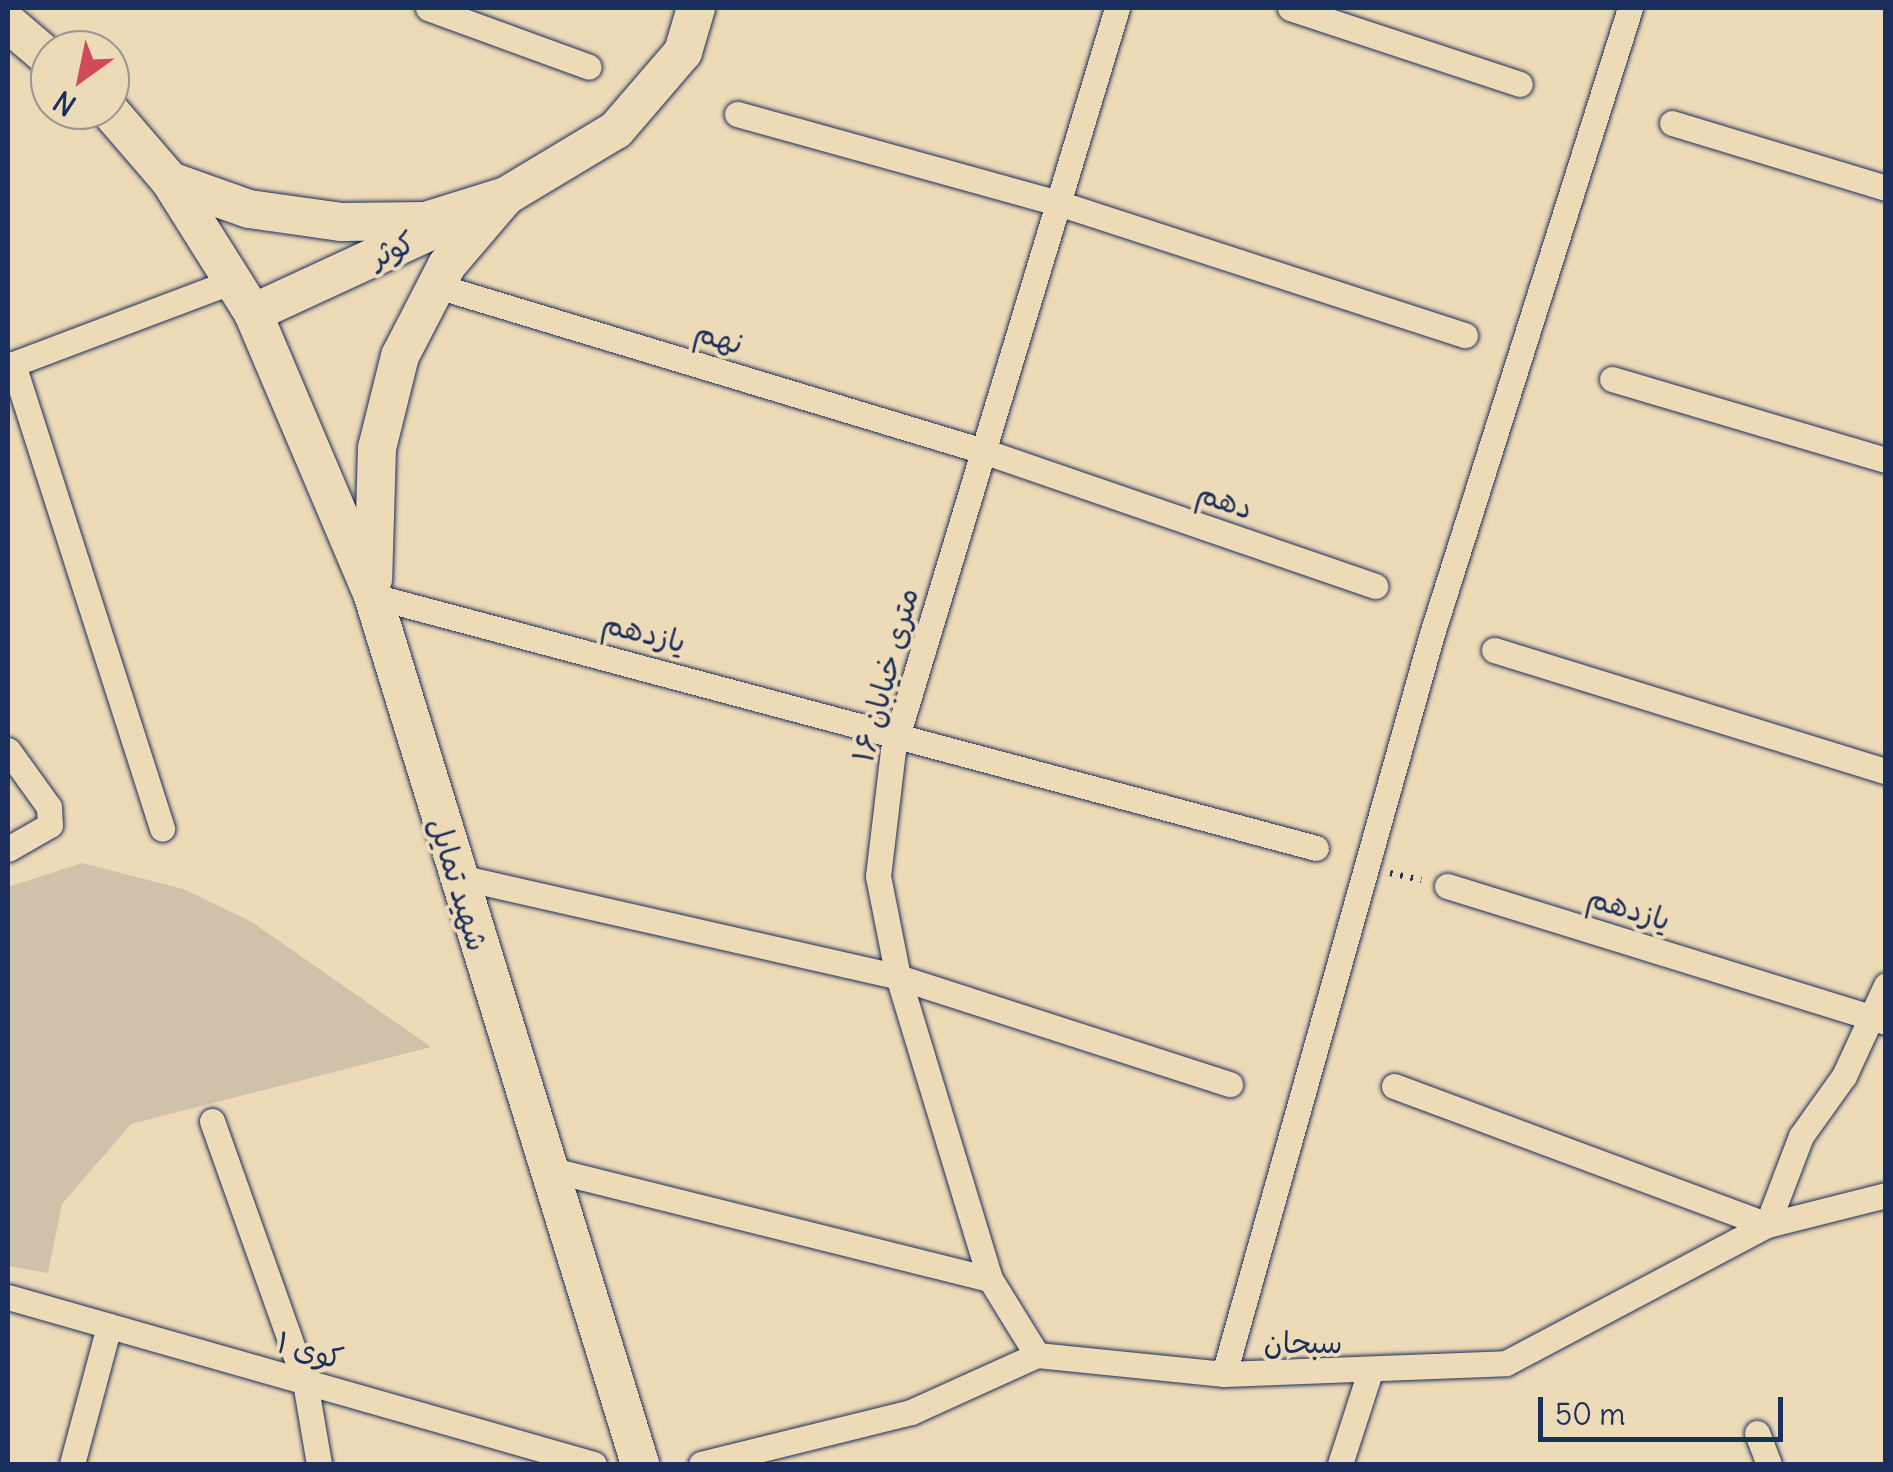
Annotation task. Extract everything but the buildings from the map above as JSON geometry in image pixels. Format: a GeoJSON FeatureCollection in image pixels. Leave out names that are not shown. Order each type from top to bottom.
{"type":"FeatureCollection","features":[{"type":"Feature","properties":{"kind":"street"},"geometry":{"type":"LineString","coordinates":[[428,8],[589,66]]}},
{"type":"Feature","properties":{"kind":"street","name":"کوثر"},"geometry":{"type":"LineString","coordinates":[[253,313],[506,196],[616,130],[683,52],[696,8]]}},
{"type":"Feature","properties":{"kind":"street","name":"۱۶ متری خیابان"},"geometry":{"type":"LineString","coordinates":[[1037,1355],[990,1279],[898,977],[878,876],[899,731],[1117,8]]}},
{"type":"Feature","properties":{"kind":"street"},"geometry":{"type":"LineString","coordinates":[[1290,8],[1520,84]]}},
{"type":"Feature","properties":{"kind":"street"},"geometry":{"type":"LineString","coordinates":[[1224,1374],[1366,868],[1630,8]]}},
{"type":"Feature","properties":{"kind":"street"},"geometry":{"type":"LineString","coordinates":[[8,23],[30,42]]}},
{"type":"Feature","properties":{"kind":"street"},"geometry":{"type":"LineString","coordinates":[[737,114],[1058,204],[1465,334]]}},
{"type":"Feature","properties":{"kind":"street"},"geometry":{"type":"LineString","coordinates":[[1672,123],[1886,188]]}},
{"type":"Feature","properties":{"kind":"street"},"geometry":{"type":"LineString","coordinates":[[126,130],[170,182],[253,313]]}},
{"type":"Feature","properties":{"kind":"street"},"geometry":{"type":"LineString","coordinates":[[170,182],[249,209],[342,222],[426,220],[506,196]]}},
{"type":"Feature","properties":{"kind":"street"},"geometry":{"type":"LineString","coordinates":[[372,596],[376,448],[400,356],[436,286],[506,196]]}},
{"type":"Feature","properties":{"kind":"street"},"geometry":{"type":"LineString","coordinates":[[162,828],[10,364],[233,281]]}},
{"type":"Feature","properties":{"kind":"street","name":"نهم"},"geometry":{"type":"LineString","coordinates":[[436,286],[983,451]]}},
{"type":"Feature","properties":{"kind":"street","name":"شهید تمایل"},"geometry":{"type":"LineString","coordinates":[[253,313],[372,596],[455,876],[640,1464]]}},
{"type":"Feature","properties":{"kind":"street"},"geometry":{"type":"LineString","coordinates":[[1612,379],[1886,460]]}},
{"type":"Feature","properties":{"kind":"street","name":"دهم"},"geometry":{"type":"LineString","coordinates":[[983,451],[1374,586]]}},
{"type":"Feature","properties":{"kind":"street","name":"یازدهم"},"geometry":{"type":"LineString","coordinates":[[372,596],[899,731],[1316,848]]}},
{"type":"Feature","properties":{"kind":"street"},"geometry":{"type":"LineString","coordinates":[[1494,650],[1886,772]]}},
{"type":"Feature","properties":{"kind":"street"},"geometry":{"type":"LineString","coordinates":[[8,750],[49,807],[50,825],[8,849]]}},
{"type":"Feature","properties":{"kind":"street"},"geometry":{"type":"LineString","coordinates":[[455,876],[898,977],[1230,1084]]}},
{"type":"Feature","properties":{"kind":"street","name":"یازدهم"},"geometry":{"type":"LineString","coordinates":[[1447,886],[1878,1020]]}},
{"type":"Feature","properties":{"kind":"street"},"geometry":{"type":"LineString","coordinates":[[1394,1086],[1767,1225],[1801,1136],[1878,1020],[1886,985]]}},
{"type":"Feature","properties":{"kind":"street"},"geometry":{"type":"LineString","coordinates":[[212,1122],[305,1382],[320,1464]]}},
{"type":"Feature","properties":{"kind":"street"},"geometry":{"type":"LineString","coordinates":[[548,1169],[990,1279]]}},
{"type":"Feature","properties":{"kind":"street","name":"سبحان"},"geometry":{"type":"LineString","coordinates":[[1037,1355],[1224,1374],[1368,1375],[1506,1363],[1767,1225],[1886,1195]]}},
{"type":"Feature","properties":{"kind":"street","name":"کوی ۱"},"geometry":{"type":"LineString","coordinates":[[8,1297],[594,1464]]}},
{"type":"Feature","properties":{"kind":"street"},"geometry":{"type":"LineString","coordinates":[[72,1464],[109,1326]]}},
{"type":"Feature","properties":{"kind":"street"},"geometry":{"type":"LineString","coordinates":[[701,1464],[911,1412],[1037,1355]]}},
{"type":"Feature","properties":{"kind":"street"},"geometry":{"type":"LineString","coordinates":[[1340,1464],[1368,1375]]}},
{"type":"Feature","properties":{"kind":"street"},"geometry":{"type":"LineString","coordinates":[[1757,1433],[1769,1464]]}},
{"type":"Feature","properties":{"kind":"path"},"geometry":{"type":"LineString","coordinates":[[1366,868],[1447,886]]}},
{"type":"Feature","properties":{"kind":"shaded area"},"geometry":{"type":"Polygon","coordinates":[[[82,863],[183,889],[252,922],[431,1047],[131,1124],[62,1204],[48,1273],[8,1266],[8,887],[82,863]]]}}]}
